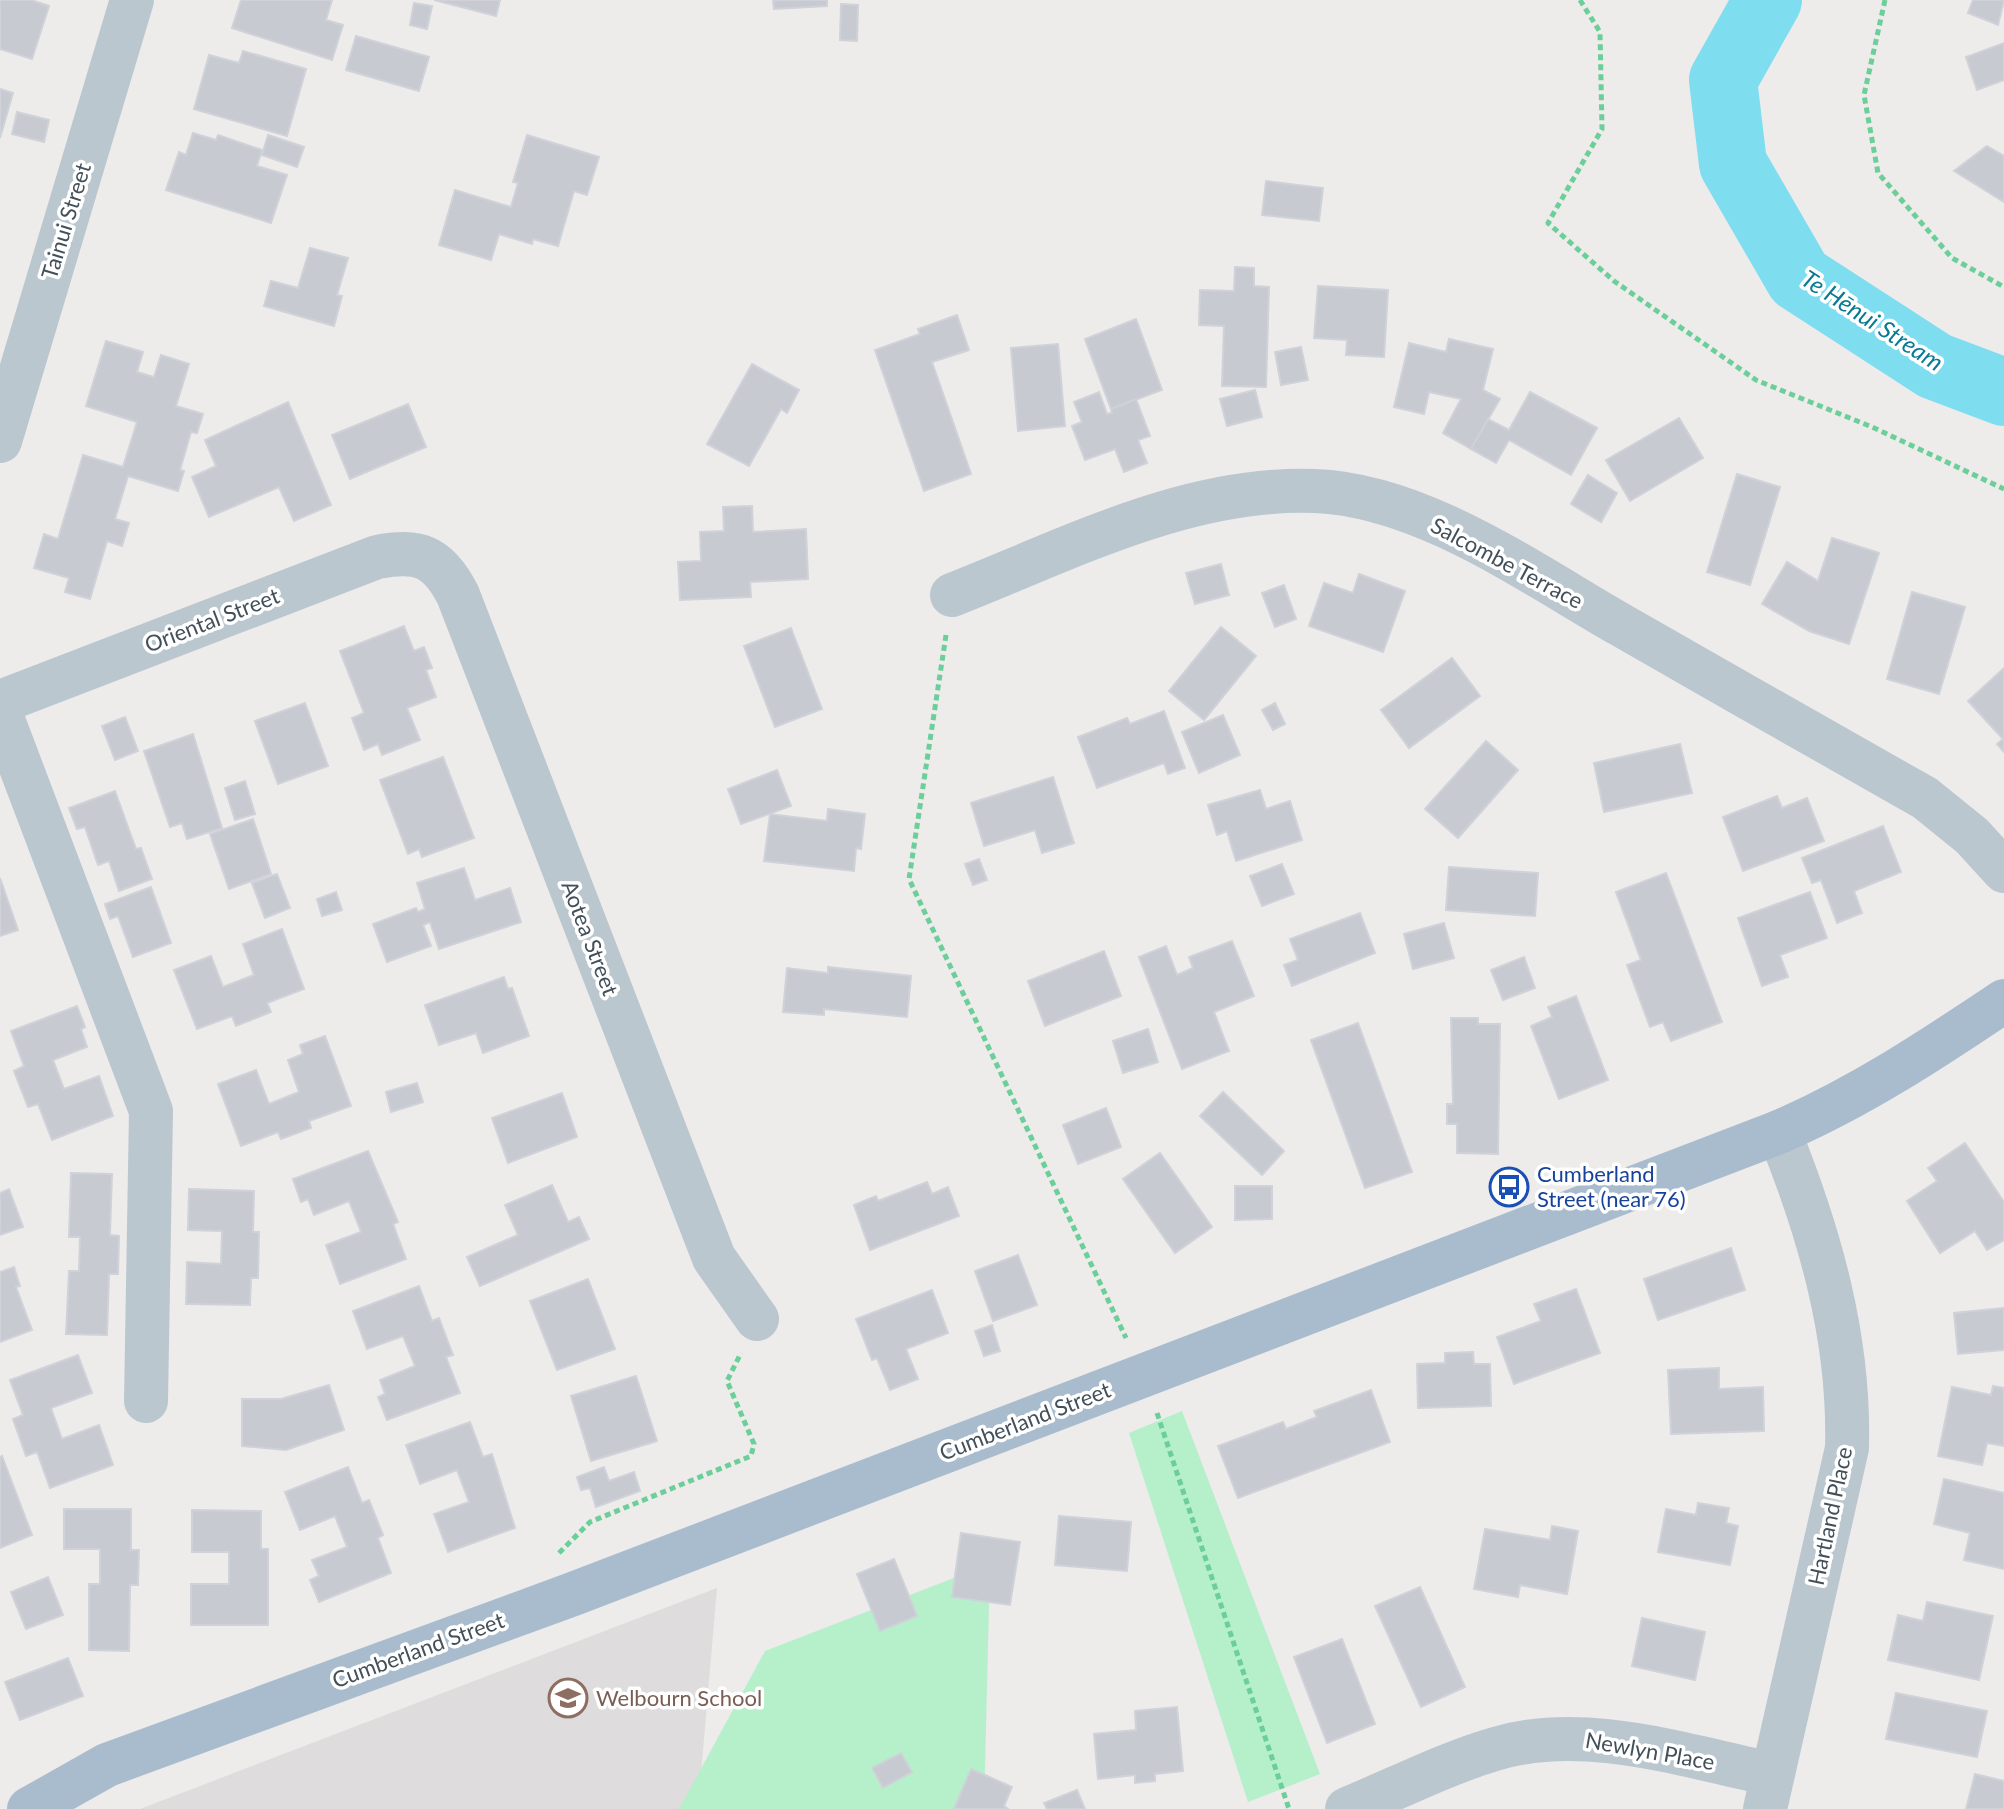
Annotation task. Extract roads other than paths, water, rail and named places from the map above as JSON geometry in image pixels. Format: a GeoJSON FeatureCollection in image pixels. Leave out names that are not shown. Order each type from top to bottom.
{"type":"FeatureCollection","features":[{"type":"Feature","properties":{"kind":"main road","name":"Cumberland Street"},"geometry":{"type":"LineString","coordinates":[[29,1809],[107,1765],[573,1594],[1779,1132],[1833,1109],[1884,1080],[2004,1001]]}},
{"type":"Feature","properties":{"kind":"street","name":"Tainui Street"},"geometry":{"type":"LineString","coordinates":[[0,441],[132,0]]}},
{"type":"Feature","properties":{"kind":"street","name":"Salcombe Terrace"},"geometry":{"type":"LineString","coordinates":[[952,595],[1166,511],[1246,495],[1315,491],[1387,502],[1471,540],[1925,798],[1972,836],[2004,871]]}},
{"type":"Feature","properties":{"kind":"street","name":"Oriental Street"},"geometry":{"type":"LineString","coordinates":[[0,702],[377,557],[402,552],[427,557]]}},
{"type":"Feature","properties":{"kind":"street","name":"Aotea Street"},"geometry":{"type":"LineString","coordinates":[[427,557],[448,575],[458,595],[714,1258],[757,1319]]}},
{"type":"Feature","properties":{"kind":"street"},"geometry":{"type":"LineString","coordinates":[[0,712],[151,1111],[146,1401]]}},
{"type":"Feature","properties":{"kind":"street","name":"Hartland Place"},"geometry":{"type":"LineString","coordinates":[[1768,1792],[1847,1448],[1848,1400],[1840,1326],[1830,1282],[1779,1132]]}},
{"type":"Feature","properties":{"kind":"street","name":"Newlyn Place"},"geometry":{"type":"LineString","coordinates":[[1347,1809],[1497,1748],[1575,1738],[1639,1747],[1768,1792]]}},
{"type":"Feature","properties":{"kind":"waterway","name":"Te Hēnui Stream"},"geometry":{"type":"LineString","coordinates":[[1768,0],[1723,80],[1733,164],[1799,278],[1935,366],[2004,392]]}},
{"type":"Feature","properties":{"kind":"place","name":"Cumberland Street (near 76)"},"geometry":{"type":"Point","coordinates":[1509,1187]}},
{"type":"Feature","properties":{"kind":"place","name":"Welbourn School"},"geometry":{"type":"Point","coordinates":[568,1698]}}]}
